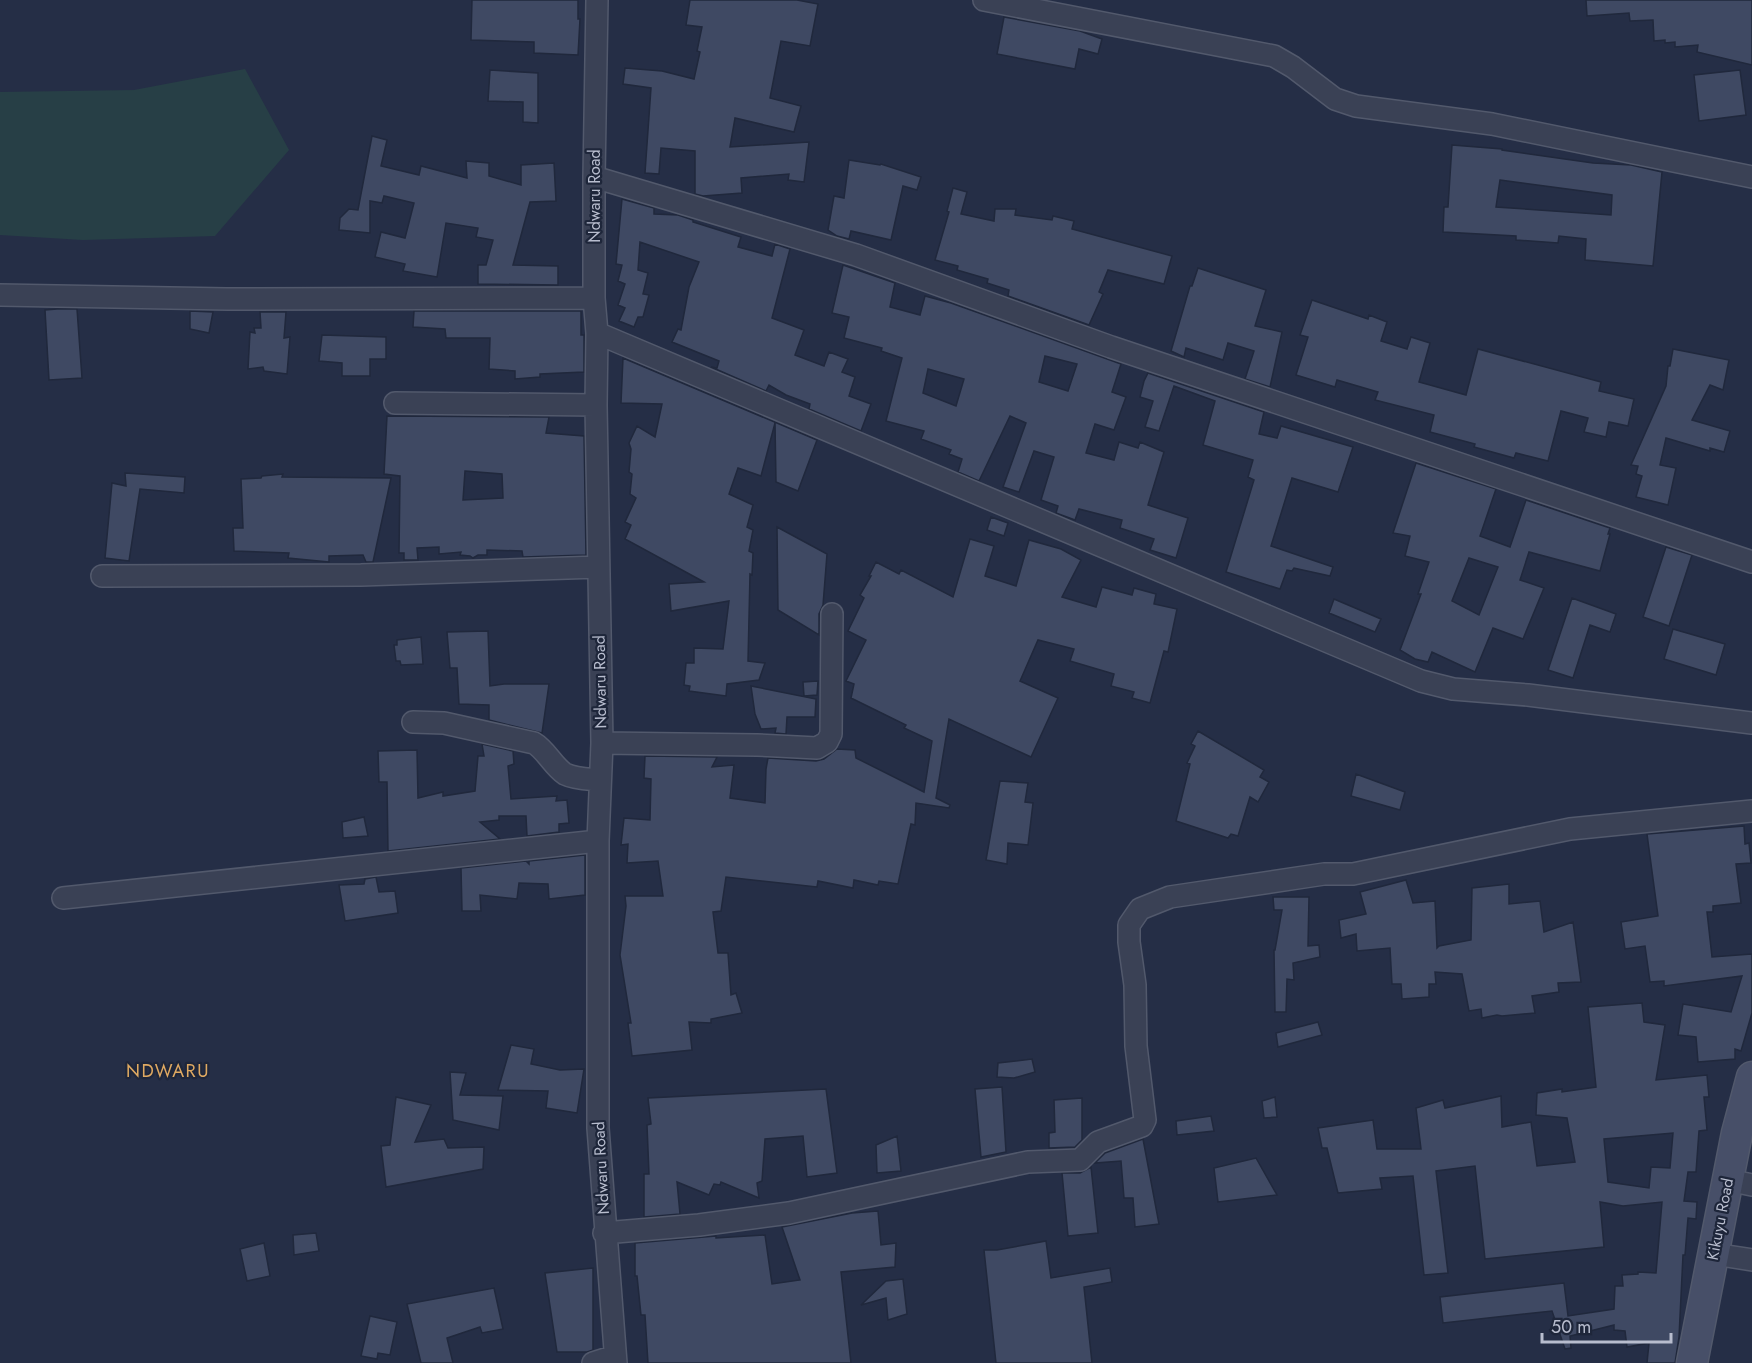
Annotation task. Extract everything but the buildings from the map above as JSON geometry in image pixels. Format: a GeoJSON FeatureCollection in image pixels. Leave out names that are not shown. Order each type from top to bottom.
{"type":"FeatureCollection","features":[{"type":"Feature","properties":{"kind":"main road","name":"Kikuyu Road"},"geometry":{"type":"LineString","coordinates":[[1692,1363],[1714,1254],[1740,1182],[1737,1133],[1752,1077]]}},
{"type":"Feature","properties":{"kind":"street","name":"Ndwaru Road"},"geometry":{"type":"LineString","coordinates":[[597,0],[594,298],[597,333],[596,405],[602,743],[598,841],[598,1128],[615,1359]]}},
{"type":"Feature","properties":{"kind":"street"},"geometry":{"type":"LineString","coordinates":[[984,0],[1274,56],[1293,67],[1335,99],[1356,106],[1492,124],[1752,177]]}},
{"type":"Feature","properties":{"kind":"street"},"geometry":{"type":"LineString","coordinates":[[594,177],[856,255],[1111,347],[1752,562]]}},
{"type":"Feature","properties":{"kind":"street"},"geometry":{"type":"LineString","coordinates":[[0,295],[226,299],[594,298]]}},
{"type":"Feature","properties":{"kind":"street"},"geometry":{"type":"LineString","coordinates":[[597,333],[1421,681],[1453,689],[1528,695],[1752,723]]}},
{"type":"Feature","properties":{"kind":"street"},"geometry":{"type":"LineString","coordinates":[[395,403],[596,405]]}},
{"type":"Feature","properties":{"kind":"street"},"geometry":{"type":"LineString","coordinates":[[102,576],[361,575],[598,567]]}},
{"type":"Feature","properties":{"kind":"street"},"geometry":{"type":"LineString","coordinates":[[602,743],[757,745],[803,748],[817,748],[823,745],[831,734],[832,614]]}},
{"type":"Feature","properties":{"kind":"street"},"geometry":{"type":"LineString","coordinates":[[414,722],[444,723],[534,742],[563,773],[600,780]]}},
{"type":"Feature","properties":{"kind":"street"},"geometry":{"type":"LineString","coordinates":[[604,1233],[699,1225],[789,1213],[1028,1162],[1080,1160],[1098,1142],[1142,1126],[1145,1120],[1136,1046],[1135,985],[1129,942],[1130,925],[1140,909],[1170,897],[1324,874],[1353,874],[1570,829],[1752,811]]}},
{"type":"Feature","properties":{"kind":"street"},"geometry":{"type":"LineString","coordinates":[[63,898],[598,841]]}},
{"type":"Feature","properties":{"kind":"street"},"geometry":{"type":"LineString","coordinates":[[1714,1254],[1752,1260]]}},
{"type":"Feature","properties":{"kind":"street"},"geometry":{"type":"LineString","coordinates":[[593,1363],[615,1359]]}},
{"type":"Feature","properties":{"kind":"shaded area"},"geometry":{"type":"Polygon","coordinates":[[[245,69],[289,150],[215,236],[83,240],[0,235],[0,92],[134,90],[245,69]]]}},
{"type":"Feature","properties":{"kind":"district","name":"NDWARU"},"geometry":{"type":"Point","coordinates":[168,1071]}}]}
